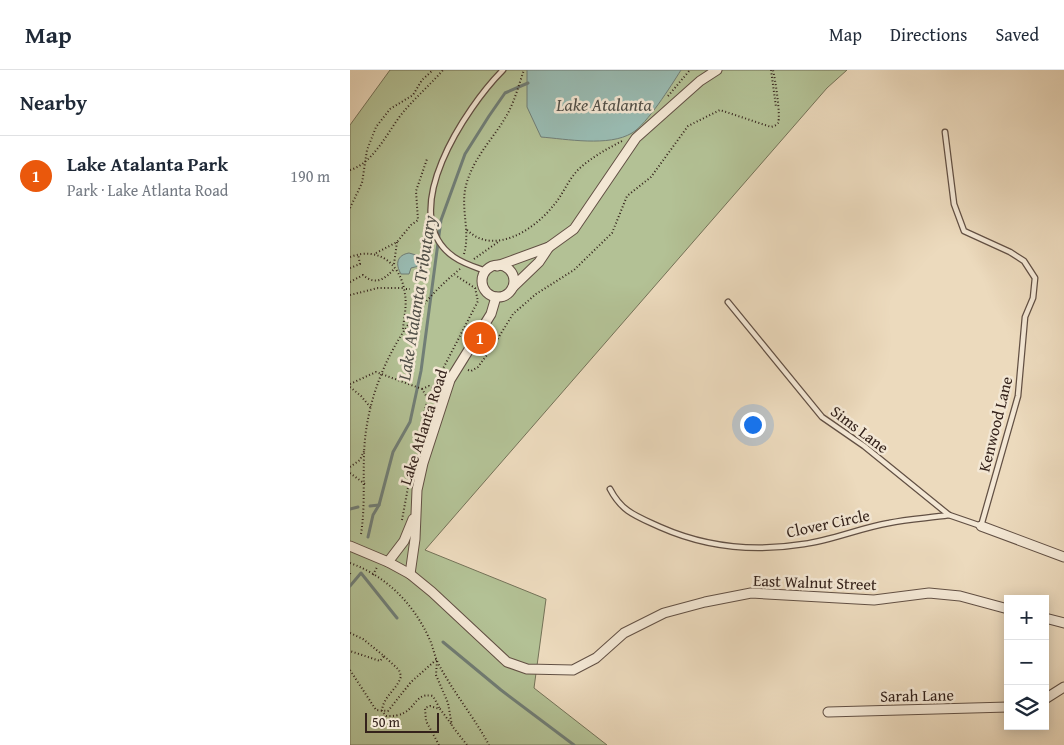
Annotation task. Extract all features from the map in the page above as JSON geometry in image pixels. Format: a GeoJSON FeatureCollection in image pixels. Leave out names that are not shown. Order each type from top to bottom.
{"type":"FeatureCollection","features":[{"type":"Feature","properties":{"kind":"street"},"geometry":{"type":"LineString","coordinates":[[549,246],[539,262],[506,295],[496,297],[484,288],[482,278],[486,271],[533,254],[574,229],[636,138],[700,81],[717,70]]}},
{"type":"Feature","properties":{"kind":"street"},"geometry":{"type":"LineString","coordinates":[[498,266],[511,272],[514,282],[512,287]]}},
{"type":"Feature","properties":{"kind":"street","name":"Lake Atlanta Road"},"geometry":{"type":"LineString","coordinates":[[410,574],[415,539],[414,517],[417,490],[423,463],[450,380],[491,314],[496,297]]}},
{"type":"Feature","properties":{"kind":"street","name":"Lake Atlanta Road"},"geometry":{"type":"LineString","coordinates":[[388,562],[404,541],[414,517]]}},
{"type":"Feature","properties":{"kind":"street"},"geometry":{"type":"LineString","coordinates":[[981,526],[1064,557]]}},
{"type":"Feature","properties":{"kind":"street","name":"East Walnut Street"},"geometry":{"type":"LineString","coordinates":[[350,546],[388,562],[410,574],[507,662],[527,669],[573,670],[596,658],[624,633],[664,613],[705,602],[751,593],[874,600],[929,593],[960,596],[1004,608]]}},
{"type":"Feature","properties":{"kind":"street"},"geometry":{"type":"LineString","coordinates":[[1049,619],[1064,623]]}},
{"type":"Feature","properties":{"kind":"street"},"geometry":{"type":"LineString","coordinates":[[1049,696],[1064,687]]}},
{"type":"Feature","properties":{"kind":"street","name":"Sarah Lane"},"geometry":{"type":"LineString","coordinates":[[828,712],[1004,707]]}},
{"type":"Feature","properties":{"kind":"lane"},"geometry":{"type":"LineString","coordinates":[[486,271],[454,257],[445,248],[434,231],[432,206],[438,172],[451,141],[474,103],[503,70]]}},
{"type":"Feature","properties":{"kind":"lane","name":"Kenwood Lane"},"geometry":{"type":"LineString","coordinates":[[945,132],[954,204],[964,231],[1010,252],[1024,261],[1035,278],[1033,298],[1025,317],[1018,396],[981,526]]}},
{"type":"Feature","properties":{"kind":"lane","name":"Sims Lane"},"geometry":{"type":"LineString","coordinates":[[728,302],[822,417],[864,446],[949,516],[981,526]]}},
{"type":"Feature","properties":{"kind":"lane","name":"Clover Circle"},"geometry":{"type":"LineString","coordinates":[[610,489],[618,505],[638,517],[672,533],[731,547],[764,548],[805,544],[889,523],[949,516]]}},
{"type":"Feature","properties":{"kind":"path"},"geometry":{"type":"LineString","coordinates":[[350,208],[362,183],[370,138],[376,127],[390,109],[413,95],[422,80],[433,70]]}},
{"type":"Feature","properties":{"kind":"path"},"geometry":{"type":"LineString","coordinates":[[350,170],[360,166],[366,160],[395,122],[443,70]]}},
{"type":"Feature","properties":{"kind":"path"},"geometry":{"type":"LineString","coordinates":[[464,256],[468,230],[464,212],[466,184],[482,150],[495,134],[511,107],[524,70]]}},
{"type":"Feature","properties":{"kind":"path"},"geometry":{"type":"LineString","coordinates":[[664,100],[690,70]]}},
{"type":"Feature","properties":{"kind":"path"},"geometry":{"type":"LineString","coordinates":[[772,70],[773,96],[777,109]]}},
{"type":"Feature","properties":{"kind":"path"},"geometry":{"type":"LineString","coordinates":[[458,367],[471,371],[478,367],[513,314],[536,294],[574,270],[612,233],[627,196],[651,177],[688,126],[720,110],[771,127],[778,123],[778,89],[772,70]]}},
{"type":"Feature","properties":{"kind":"path"},"geometry":{"type":"LineString","coordinates":[[472,260],[498,242],[525,231],[554,206],[579,169],[596,155],[627,138]]}},
{"type":"Feature","properties":{"kind":"path"},"geometry":{"type":"LineString","coordinates":[[350,257],[358,254],[376,253],[397,242],[411,225],[418,220],[416,191],[427,159]]}},
{"type":"Feature","properties":{"kind":"path"},"geometry":{"type":"LineString","coordinates":[[468,230],[474,236],[487,241],[498,242]]}},
{"type":"Feature","properties":{"kind":"path"},"geometry":{"type":"LineString","coordinates":[[394,264],[397,242]]}},
{"type":"Feature","properties":{"kind":"path"},"geometry":{"type":"LineString","coordinates":[[376,253],[394,264],[405,288],[406,310],[403,330]]}},
{"type":"Feature","properties":{"kind":"path"},"geometry":{"type":"LineString","coordinates":[[350,268],[360,264],[358,254]]}},
{"type":"Feature","properties":{"kind":"path"},"geometry":{"type":"LineString","coordinates":[[350,282],[363,275],[372,281],[378,281],[386,278],[396,268]]}},
{"type":"Feature","properties":{"kind":"path"},"geometry":{"type":"LineString","coordinates":[[361,534],[365,484],[365,449],[371,408],[380,373],[403,330],[416,313],[460,268]]}},
{"type":"Feature","properties":{"kind":"path"},"geometry":{"type":"LineString","coordinates":[[371,408],[350,386],[367,375],[380,373],[422,389],[429,386],[433,388],[478,301],[476,288],[454,274]]}},
{"type":"Feature","properties":{"kind":"path"},"geometry":{"type":"LineString","coordinates":[[378,281],[380,288]]}},
{"type":"Feature","properties":{"kind":"path"},"geometry":{"type":"LineString","coordinates":[[350,295],[380,288],[410,289]]}},
{"type":"Feature","properties":{"kind":"path"},"geometry":{"type":"LineString","coordinates":[[350,467],[360,460],[365,449]]}},
{"type":"Feature","properties":{"kind":"path"},"geometry":{"type":"LineString","coordinates":[[350,473],[365,484]]}},
{"type":"Feature","properties":{"kind":"path"},"geometry":{"type":"LineString","coordinates":[[350,563],[397,591],[409,606],[430,638],[437,660],[489,745]]}},
{"type":"Feature","properties":{"kind":"path"},"geometry":{"type":"LineString","coordinates":[[373,575],[375,570]]}},
{"type":"Feature","properties":{"kind":"path"},"geometry":{"type":"LineString","coordinates":[[350,633],[363,639],[399,670],[401,676],[398,685],[384,702],[382,711]]}},
{"type":"Feature","properties":{"kind":"path"},"geometry":{"type":"LineString","coordinates":[[350,651],[380,661],[384,656]]}},
{"type":"Feature","properties":{"kind":"path"},"geometry":{"type":"LineString","coordinates":[[350,670],[376,710],[388,711],[411,682],[437,660]]}},
{"type":"Feature","properties":{"kind":"path"},"geometry":{"type":"LineString","coordinates":[[437,660],[436,675],[448,702],[452,726]]}},
{"type":"Feature","properties":{"kind":"path"},"geometry":{"type":"LineString","coordinates":[[382,711],[386,716],[402,716],[412,709],[418,699],[427,695],[433,696],[440,709],[467,745]]}},
{"type":"Feature","properties":{"kind":"path"},"geometry":{"type":"LineString","coordinates":[[439,745],[426,722],[424,712],[425,708],[430,706],[440,709]]}},
{"type":"Feature","properties":{"kind":"green space"},"geometry":{"type":"Polygon","coordinates":[[[390,70],[847,70],[827,88],[425,550],[546,599],[534,688],[607,745],[350,745],[350,125],[390,70]]]}},
{"type":"Feature","properties":{"kind":"water","name":"Lake Atalanta"},"geometry":{"type":"Polygon","coordinates":[[[527,70],[681,70],[645,122],[632,133],[612,140],[587,141],[541,137],[527,107],[527,70]]]}},
{"type":"Feature","properties":{"kind":"water"},"geometry":{"type":"Polygon","coordinates":[[[409,253],[416,255],[421,263],[419,266],[411,268],[409,274],[401,274],[398,260],[409,253]]]}},
{"type":"Feature","properties":{"kind":"waterway","name":"Lake Atalanta Tributary"},"geometry":{"type":"LineString","coordinates":[[368,537],[373,515],[379,505],[393,452],[410,422],[421,371],[441,220],[465,154],[489,116],[505,93],[528,83]]}},
{"type":"Feature","properties":{"kind":"waterway","name":"Lake Atalanta Tributary"},"geometry":{"type":"LineString","coordinates":[[370,506],[379,505]]}},
{"type":"Feature","properties":{"kind":"waterway"},"geometry":{"type":"LineString","coordinates":[[350,509],[358,507]]}},
{"type":"Feature","properties":{"kind":"waterway"},"geometry":{"type":"LineString","coordinates":[[350,586],[361,573],[397,618]]}},
{"type":"Feature","properties":{"kind":"waterway"},"geometry":{"type":"LineString","coordinates":[[443,642],[501,690],[574,745]]}},
{"type":"Feature","properties":{"kind":"place","name":"Lake Atalanta Park"},"geometry":{"type":"Point","coordinates":[480,338]}}]}
